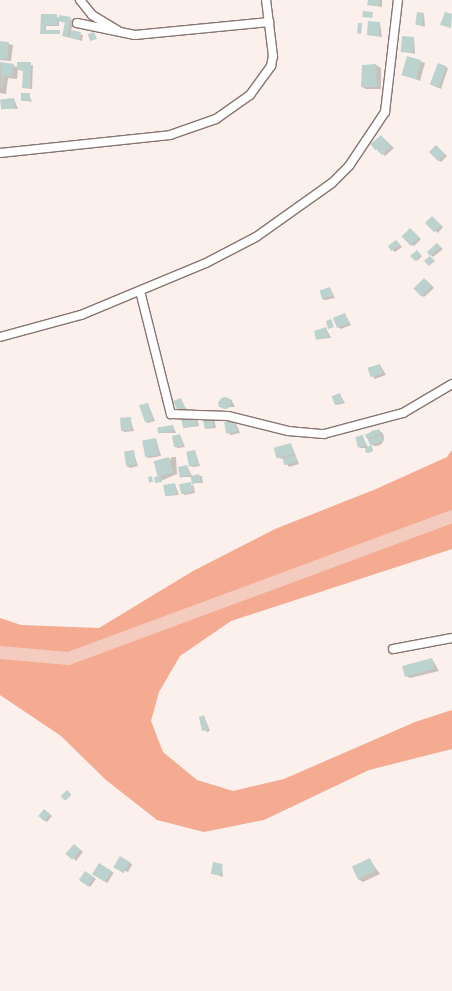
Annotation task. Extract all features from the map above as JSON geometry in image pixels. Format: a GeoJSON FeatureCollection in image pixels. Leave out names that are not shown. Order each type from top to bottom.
{"type":"FeatureCollection","features":[{"type":"Feature","properties":{"kind":"street"},"geometry":{"type":"LineString","coordinates":[[80,0],[92,15],[121,33]]}},
{"type":"Feature","properties":{"kind":"street"},"geometry":{"type":"LineString","coordinates":[[0,153],[170,135],[216,119],[250,95],[271,66],[273,56],[266,0]]}},
{"type":"Feature","properties":{"kind":"street"},"geometry":{"type":"LineString","coordinates":[[0,337],[81,316],[140,291],[256,238],[297,211],[349,166],[385,112],[398,0]]}},
{"type":"Feature","properties":{"kind":"street"},"geometry":{"type":"LineString","coordinates":[[77,23],[121,33],[162,34],[269,22]]}},
{"type":"Feature","properties":{"kind":"street"},"geometry":{"type":"LineString","coordinates":[[140,291],[172,414],[228,416],[288,431],[324,434],[403,413],[452,384]]}},
{"type":"Feature","properties":{"kind":"street"},"geometry":{"type":"LineString","coordinates":[[393,649],[452,638]]}},
{"type":"Feature","properties":{"kind":"shaded area"},"geometry":{"type":"Polygon","coordinates":[[[452,450],[452,549],[231,621],[180,656],[159,692],[151,721],[163,752],[197,780],[233,791],[284,779],[415,722],[452,710],[452,749],[369,770],[264,820],[204,832],[157,820],[106,780],[61,736],[0,695],[0,618],[21,625],[99,628],[193,571],[275,529],[376,489],[447,457],[452,450]]]}},
{"type":"Feature","properties":{"kind":"building"},"geometry":{"type":"Polygon","coordinates":[[[368,0],[380,0],[379,6],[367,5],[368,0]]]}},
{"type":"Feature","properties":{"kind":"building"},"geometry":{"type":"Polygon","coordinates":[[[363,11],[373,12],[372,18],[362,17],[363,11]]]}},
{"type":"Feature","properties":{"kind":"building"},"geometry":{"type":"Polygon","coordinates":[[[417,12],[424,13],[422,26],[415,25],[417,12]]]}},
{"type":"Feature","properties":{"kind":"building"},"geometry":{"type":"Polygon","coordinates":[[[445,12],[452,14],[451,28],[440,25],[445,12]]]}},
{"type":"Feature","properties":{"kind":"building"},"geometry":{"type":"Polygon","coordinates":[[[41,14],[57,14],[57,25],[45,25],[45,30],[60,30],[60,34],[40,34],[41,14]]]}},
{"type":"Feature","properties":{"kind":"building"},"geometry":{"type":"Polygon","coordinates":[[[59,15],[71,17],[67,37],[62,36],[65,22],[58,21],[59,15]]]}},
{"type":"Feature","properties":{"kind":"building"},"geometry":{"type":"Polygon","coordinates":[[[368,21],[380,22],[379,36],[367,35],[368,21]]]}},
{"type":"Feature","properties":{"kind":"building"},"geometry":{"type":"Polygon","coordinates":[[[358,23],[362,23],[360,34],[357,33],[358,23]]]}},
{"type":"Feature","properties":{"kind":"building"},"geometry":{"type":"Polygon","coordinates":[[[71,30],[81,32],[79,40],[69,38],[71,30]]]}},
{"type":"Feature","properties":{"kind":"building"},"geometry":{"type":"Polygon","coordinates":[[[94,32],[97,39],[90,41],[88,34],[94,32]]]}},
{"type":"Feature","properties":{"kind":"building"},"geometry":{"type":"Polygon","coordinates":[[[402,36],[414,37],[413,53],[401,52],[402,36]]]}},
{"type":"Feature","properties":{"kind":"building"},"geometry":{"type":"Polygon","coordinates":[[[0,41],[9,42],[7,59],[0,59],[0,41]]]}},
{"type":"Feature","properties":{"kind":"building"},"geometry":{"type":"Polygon","coordinates":[[[407,56],[421,60],[416,79],[401,75],[407,56]]]}},
{"type":"Feature","properties":{"kind":"building"},"geometry":{"type":"Polygon","coordinates":[[[0,62],[14,64],[12,77],[4,76],[2,92],[0,62]]]}},
{"type":"Feature","properties":{"kind":"building"},"geometry":{"type":"Polygon","coordinates":[[[17,62],[31,62],[30,88],[22,88],[23,70],[17,70],[17,62]]]}},
{"type":"Feature","properties":{"kind":"building"},"geometry":{"type":"Polygon","coordinates":[[[438,63],[446,66],[438,88],[430,84],[438,63]]]}},
{"type":"Feature","properties":{"kind":"building"},"geometry":{"type":"Polygon","coordinates":[[[376,64],[377,87],[361,87],[362,65],[376,64]]]}},
{"type":"Feature","properties":{"kind":"building"},"geometry":{"type":"Polygon","coordinates":[[[21,93],[30,93],[30,101],[21,101],[21,93]]]}},
{"type":"Feature","properties":{"kind":"building"},"geometry":{"type":"Polygon","coordinates":[[[14,98],[15,108],[1,109],[0,99],[14,98]]]}},
{"type":"Feature","properties":{"kind":"building"},"geometry":{"type":"Polygon","coordinates":[[[381,135],[386,141],[375,150],[370,144],[381,135]]]}},
{"type":"Feature","properties":{"kind":"building"},"geometry":{"type":"Polygon","coordinates":[[[387,141],[391,146],[382,155],[377,150],[387,141]]]}},
{"type":"Feature","properties":{"kind":"building"},"geometry":{"type":"Polygon","coordinates":[[[436,145],[445,154],[438,161],[429,152],[436,145]]]}},
{"type":"Feature","properties":{"kind":"building"},"geometry":{"type":"Polygon","coordinates":[[[432,216],[441,225],[434,232],[425,223],[432,216]]]}},
{"type":"Feature","properties":{"kind":"building"},"geometry":{"type":"Polygon","coordinates":[[[410,228],[419,237],[411,246],[402,236],[410,228]]]}},
{"type":"Feature","properties":{"kind":"building"},"geometry":{"type":"Polygon","coordinates":[[[396,240],[400,245],[391,251],[388,246],[396,240]]]}},
{"type":"Feature","properties":{"kind":"building"},"geometry":{"type":"Polygon","coordinates":[[[437,243],[441,247],[430,256],[427,252],[437,243]]]}},
{"type":"Feature","properties":{"kind":"building"},"geometry":{"type":"Polygon","coordinates":[[[417,250],[421,255],[415,261],[410,256],[417,250]]]}},
{"type":"Feature","properties":{"kind":"building"},"geometry":{"type":"Polygon","coordinates":[[[430,256],[435,261],[429,266],[424,261],[430,256]]]}},
{"type":"Feature","properties":{"kind":"building"},"geometry":{"type":"Polygon","coordinates":[[[424,278],[432,286],[421,296],[413,289],[424,278]]]}},
{"type":"Feature","properties":{"kind":"building"},"geometry":{"type":"Polygon","coordinates":[[[330,287],[333,296],[322,299],[320,290],[330,287]]]}},
{"type":"Feature","properties":{"kind":"building"},"geometry":{"type":"Polygon","coordinates":[[[345,313],[349,323],[337,328],[333,318],[345,313]]]}},
{"type":"Feature","properties":{"kind":"building"},"geometry":{"type":"Polygon","coordinates":[[[331,319],[334,327],[328,329],[326,321],[331,319]]]}},
{"type":"Feature","properties":{"kind":"building"},"geometry":{"type":"Polygon","coordinates":[[[326,327],[329,337],[316,340],[314,331],[326,327]]]}},
{"type":"Feature","properties":{"kind":"building"},"geometry":{"type":"Polygon","coordinates":[[[380,364],[383,374],[370,377],[368,368],[380,364]]]}},
{"type":"Feature","properties":{"kind":"building"},"geometry":{"type":"Polygon","coordinates":[[[340,393],[343,401],[335,405],[332,396],[340,393]]]}},
{"type":"Feature","properties":{"kind":"building"},"geometry":{"type":"Polygon","coordinates":[[[223,397],[227,397],[231,403],[227,409],[223,409],[219,405],[219,401],[223,397]]]}},
{"type":"Feature","properties":{"kind":"building"},"geometry":{"type":"Polygon","coordinates":[[[181,398],[185,408],[178,411],[173,401],[181,398]]]}},
{"type":"Feature","properties":{"kind":"building"},"geometry":{"type":"Polygon","coordinates":[[[148,403],[153,420],[145,422],[139,405],[148,403]]]}},
{"type":"Feature","properties":{"kind":"building"},"geometry":{"type":"Polygon","coordinates":[[[194,414],[197,425],[183,428],[180,418],[194,414]]]}},
{"type":"Feature","properties":{"kind":"building"},"geometry":{"type":"Polygon","coordinates":[[[211,415],[214,427],[205,429],[202,417],[211,415]]]}},
{"type":"Feature","properties":{"kind":"building"},"geometry":{"type":"Polygon","coordinates":[[[131,417],[132,430],[121,431],[120,418],[131,417]]]}},
{"type":"Feature","properties":{"kind":"building"},"geometry":{"type":"Polygon","coordinates":[[[235,420],[237,432],[226,434],[224,422],[235,420]]]}},
{"type":"Feature","properties":{"kind":"building"},"geometry":{"type":"Polygon","coordinates":[[[173,425],[174,431],[158,433],[157,428],[173,425]]]}},
{"type":"Feature","properties":{"kind":"building"},"geometry":{"type":"Polygon","coordinates":[[[379,429],[381,434],[367,439],[365,435],[379,429]]]}},
{"type":"Feature","properties":{"kind":"building"},"geometry":{"type":"Polygon","coordinates":[[[180,434],[183,446],[174,447],[172,436],[180,434]]]}},
{"type":"Feature","properties":{"kind":"building"},"geometry":{"type":"Polygon","coordinates":[[[363,435],[366,446],[358,448],[355,437],[363,435]]]}},
{"type":"Feature","properties":{"kind":"building"},"geometry":{"type":"Polygon","coordinates":[[[381,435],[383,441],[370,445],[368,440],[381,435]]]}},
{"type":"Feature","properties":{"kind":"building"},"geometry":{"type":"Polygon","coordinates":[[[156,438],[159,455],[145,457],[142,440],[156,438]]]}},
{"type":"Feature","properties":{"kind":"building"},"geometry":{"type":"Polygon","coordinates":[[[291,443],[294,454],[276,458],[274,448],[291,443]]]}},
{"type":"Feature","properties":{"kind":"building"},"geometry":{"type":"Polygon","coordinates":[[[371,445],[373,451],[366,453],[365,448],[371,445]]]}},
{"type":"Feature","properties":{"kind":"building"},"geometry":{"type":"Polygon","coordinates":[[[134,450],[136,465],[126,466],[124,451],[134,450]]]}},
{"type":"Feature","properties":{"kind":"building"},"geometry":{"type":"Polygon","coordinates":[[[195,450],[198,465],[189,466],[186,452],[195,450]]]}},
{"type":"Feature","properties":{"kind":"building"},"geometry":{"type":"Polygon","coordinates":[[[295,455],[297,462],[284,465],[283,459],[295,455]]]}},
{"type":"Feature","properties":{"kind":"building"},"geometry":{"type":"Polygon","coordinates":[[[169,457],[173,472],[158,477],[154,461],[169,457]]]}},
{"type":"Feature","properties":{"kind":"building"},"geometry":{"type":"Polygon","coordinates":[[[187,465],[190,475],[180,478],[178,467],[187,465]]]}},
{"type":"Feature","properties":{"kind":"building"},"geometry":{"type":"Polygon","coordinates":[[[199,474],[201,482],[192,484],[190,476],[199,474]]]}},
{"type":"Feature","properties":{"kind":"building"},"geometry":{"type":"Polygon","coordinates":[[[152,476],[153,482],[149,483],[148,477],[152,476]]]}},
{"type":"Feature","properties":{"kind":"building"},"geometry":{"type":"Polygon","coordinates":[[[161,476],[162,482],[155,483],[154,477],[161,476]]]}},
{"type":"Feature","properties":{"kind":"building"},"geometry":{"type":"Polygon","coordinates":[[[191,482],[193,492],[181,494],[179,484],[191,482]]]}},
{"type":"Feature","properties":{"kind":"building"},"geometry":{"type":"Polygon","coordinates":[[[175,483],[177,494],[165,496],[163,485],[175,483]]]}},
{"type":"Feature","properties":{"kind":"building"},"geometry":{"type":"Polygon","coordinates":[[[432,658],[435,669],[405,677],[402,666],[432,658]]]}},
{"type":"Feature","properties":{"kind":"building"},"geometry":{"type":"Polygon","coordinates":[[[204,715],[208,730],[202,731],[199,717],[204,715]]]}},
{"type":"Feature","properties":{"kind":"building"},"geometry":{"type":"Polygon","coordinates":[[[67,790],[71,794],[65,801],[61,796],[67,790]]]}},
{"type":"Feature","properties":{"kind":"building"},"geometry":{"type":"Polygon","coordinates":[[[44,809],[50,814],[44,821],[38,816],[44,809]]]}},
{"type":"Feature","properties":{"kind":"building"},"geometry":{"type":"Polygon","coordinates":[[[74,844],[81,850],[72,860],[65,854],[74,844]]]}},
{"type":"Feature","properties":{"kind":"building"},"geometry":{"type":"Polygon","coordinates":[[[120,856],[130,862],[124,873],[113,867],[120,856]]]}},
{"type":"Feature","properties":{"kind":"building"},"geometry":{"type":"Polygon","coordinates":[[[370,858],[376,871],[358,879],[352,866],[370,858]]]}},
{"type":"Feature","properties":{"kind":"building"},"geometry":{"type":"Polygon","coordinates":[[[213,862],[223,864],[221,876],[211,874],[213,862]]]}},
{"type":"Feature","properties":{"kind":"building"},"geometry":{"type":"Polygon","coordinates":[[[99,863],[112,871],[105,882],[92,874],[99,863]]]}},
{"type":"Feature","properties":{"kind":"building"},"geometry":{"type":"Polygon","coordinates":[[[85,871],[94,877],[88,886],[79,880],[85,871]]]}},
{"type":"Feature","properties":{"kind":"waterway"},"geometry":{"type":"LineString","coordinates":[[0,652],[68,658],[452,516]]}}]}
